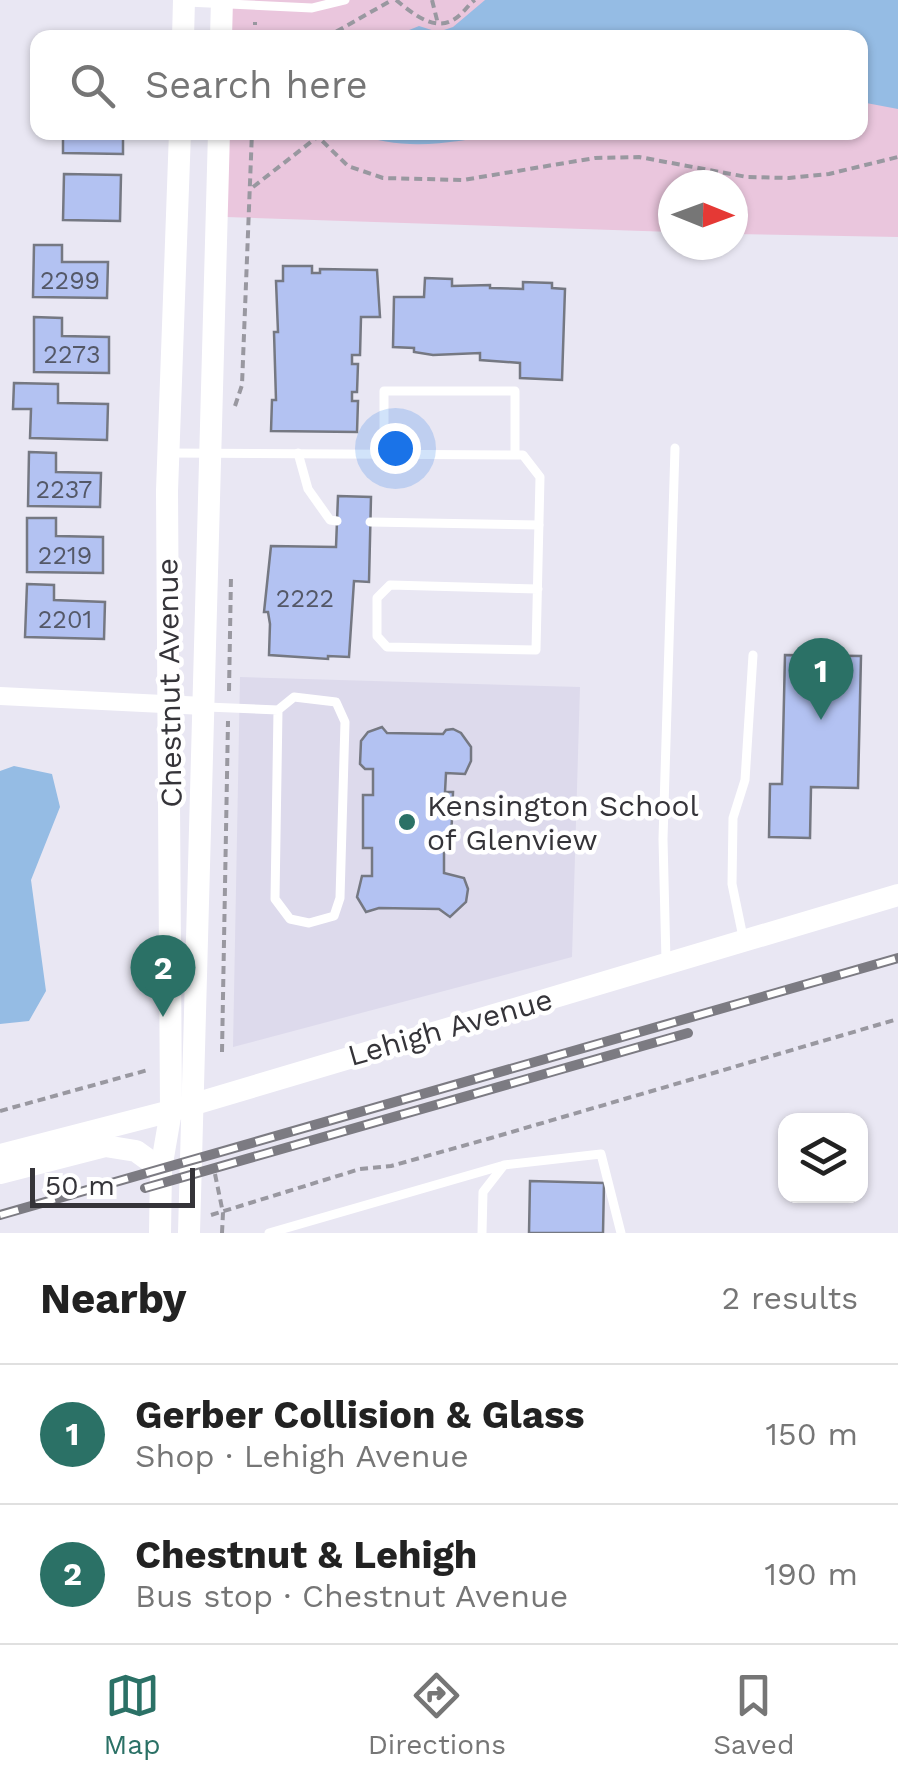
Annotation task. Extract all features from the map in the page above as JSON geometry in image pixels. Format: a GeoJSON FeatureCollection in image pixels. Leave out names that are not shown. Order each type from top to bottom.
{"type":"FeatureCollection","features":[{"type":"Feature","properties":{"kind":"street"},"geometry":{"type":"LineString","coordinates":[[183,30],[184,1]]}},
{"type":"Feature","properties":{"kind":"street"},"geometry":{"type":"LineString","coordinates":[[221,30],[222,3]]}},
{"type":"Feature","properties":{"kind":"street","name":"Chestnut Avenue"},"geometry":{"type":"LineString","coordinates":[[160,1233],[161,1169],[171,1111],[169,453],[180,140]]}},
{"type":"Feature","properties":{"kind":"street","name":"Chestnut Avenue"},"geometry":{"type":"LineString","coordinates":[[195,1224],[194,1103],[218,140]]}},
{"type":"Feature","properties":{"kind":"street"},"geometry":{"type":"LineString","coordinates":[[0,696],[204,706]]}},
{"type":"Feature","properties":{"kind":"street","name":"Lehigh Avenue"},"geometry":{"type":"LineString","coordinates":[[0,1155],[171,1111],[898,895]]}},
{"type":"Feature","properties":{"kind":"street"},"geometry":{"type":"LineString","coordinates":[[0,1173],[105,1146],[136,1151],[161,1169]]}},
{"type":"Feature","properties":{"kind":"lane"},"geometry":{"type":"LineString","coordinates":[[184,1],[312,8],[345,0]]}},
{"type":"Feature","properties":{"kind":"lane"},"geometry":{"type":"LineString","coordinates":[[384,454],[384,391],[515,391],[514,454]]}},
{"type":"Feature","properties":{"kind":"lane"},"geometry":{"type":"LineString","coordinates":[[666,964],[663,839],[675,448]]}},
{"type":"Feature","properties":{"kind":"lane"},"geometry":{"type":"LineString","coordinates":[[169,453],[523,454],[540,476],[538,589],[536,650],[387,647],[376,636],[377,598],[390,585],[538,589]]}},
{"type":"Feature","properties":{"kind":"lane"},"geometry":{"type":"LineString","coordinates":[[298,454],[308,489],[330,520],[337,520]]}},
{"type":"Feature","properties":{"kind":"lane"},"geometry":{"type":"LineString","coordinates":[[370,522],[539,525]]}},
{"type":"Feature","properties":{"kind":"lane"},"geometry":{"type":"LineString","coordinates":[[744,940],[732,884],[733,818],[745,780],[753,655]]}},
{"type":"Feature","properties":{"kind":"lane"},"geometry":{"type":"LineString","coordinates":[[204,706],[278,710],[294,697],[336,702],[345,722],[340,898],[334,916],[309,922],[290,919],[275,899],[278,710]]}},
{"type":"Feature","properties":{"kind":"lane"},"geometry":{"type":"LineString","coordinates":[[269,1233],[504,1165],[602,1154],[621,1233]]}},
{"type":"Feature","properties":{"kind":"lane"},"geometry":{"type":"LineString","coordinates":[[482,1233],[483,1192],[504,1165]]}},
{"type":"Feature","properties":{"kind":"path"},"geometry":{"type":"LineString","coordinates":[[340,30],[394,0],[421,20],[438,24],[463,12],[475,0]]}},
{"type":"Feature","properties":{"kind":"path"},"geometry":{"type":"LineString","coordinates":[[432,0],[438,24]]}},
{"type":"Feature","properties":{"kind":"path"},"geometry":{"type":"LineString","coordinates":[[235,406],[242,385],[252,140]]}},
{"type":"Feature","properties":{"kind":"path"},"geometry":{"type":"LineString","coordinates":[[251,189],[308,140]]}},
{"type":"Feature","properties":{"kind":"path"},"geometry":{"type":"LineString","coordinates":[[319,140],[348,166],[384,178],[463,180],[595,158],[640,156],[747,177],[789,178],[829,174],[898,157]]}},
{"type":"Feature","properties":{"kind":"path"},"geometry":{"type":"LineString","coordinates":[[222,1052],[232,570]]}},
{"type":"Feature","properties":{"kind":"path"},"geometry":{"type":"LineString","coordinates":[[195,1224],[360,1169],[390,1166],[474,1143],[898,1019]]}},
{"type":"Feature","properties":{"kind":"path"},"geometry":{"type":"LineString","coordinates":[[0,1110],[148,1070]]}},
{"type":"Feature","properties":{"kind":"path"},"geometry":{"type":"LineString","coordinates":[[222,1233],[223,1213]]}},
{"type":"Feature","properties":{"kind":"shaded area"},"geometry":{"type":"Polygon","coordinates":[[[232,0],[898,0],[898,237],[748,234],[748,170],[658,170],[658,231],[226,217],[228,140],[868,140],[868,30],[231,30],[232,0]]]}},
{"type":"Feature","properties":{"kind":"shaded area","name":"Kensington School of Glenview"},"geometry":{"type":"Polygon","coordinates":[[[240,677],[580,687],[572,957],[233,1047],[240,677]]]}},
{"type":"Feature","properties":{"kind":"water"},"geometry":{"type":"Polygon","coordinates":[[[485,0],[898,0],[898,109],[868,103],[868,30],[444,30],[485,0]]]}},
{"type":"Feature","properties":{"kind":"water"},"geometry":{"type":"Polygon","coordinates":[[[379,140],[459,140],[410,144],[379,140]]]}},
{"type":"Feature","properties":{"kind":"water"},"geometry":{"type":"Polygon","coordinates":[[[14,766],[52,774],[60,807],[31,880],[46,991],[29,1021],[0,1024],[0,771],[14,766]]]}},
{"type":"Feature","properties":{"kind":"building"},"geometry":{"type":"Polygon","coordinates":[[[63,140],[123,140],[123,154],[63,153],[63,140]]]}},
{"type":"Feature","properties":{"kind":"building"},"geometry":{"type":"Polygon","coordinates":[[[64,174],[121,175],[120,221],[63,220],[64,174]]]}},
{"type":"Feature","properties":{"kind":"building"},"geometry":{"type":"Polygon","coordinates":[[[34,245],[62,245],[62,262],[108,262],[107,298],[33,297],[34,245]]]}},
{"type":"Feature","properties":{"kind":"building"},"geometry":{"type":"Polygon","coordinates":[[[283,266],[312,266],[312,273],[320,273],[320,269],[377,270],[380,317],[361,317],[360,355],[352,355],[352,364],[358,364],[357,392],[352,392],[352,401],[358,401],[357,432],[271,431],[272,400],[276,400],[276,281],[283,281],[283,266]]]}},
{"type":"Feature","properties":{"kind":"building"},"geometry":{"type":"Polygon","coordinates":[[[425,278],[452,279],[452,286],[523,289],[523,282],[552,283],[552,288],[565,289],[562,380],[520,378],[520,363],[480,360],[480,353],[433,355],[414,352],[414,348],[393,347],[394,297],[424,297],[425,278]]]}},
{"type":"Feature","properties":{"kind":"building"},"geometry":{"type":"Polygon","coordinates":[[[34,317],[62,318],[62,336],[109,337],[109,373],[34,372],[34,317]]]}},
{"type":"Feature","properties":{"kind":"building"},"geometry":{"type":"Polygon","coordinates":[[[14,383],[58,384],[58,403],[108,404],[107,440],[30,438],[31,409],[13,409],[14,383]]]}},
{"type":"Feature","properties":{"kind":"building"},"geometry":{"type":"Polygon","coordinates":[[[29,452],[56,453],[56,472],[101,473],[100,507],[28,506],[29,452]]]}},
{"type":"Feature","properties":{"kind":"building"},"geometry":{"type":"Polygon","coordinates":[[[338,496],[371,497],[369,582],[354,581],[349,657],[269,655],[270,624],[268,612],[264,612],[271,546],[336,547],[338,496]]]}},
{"type":"Feature","properties":{"kind":"building"},"geometry":{"type":"Polygon","coordinates":[[[27,518],[56,518],[56,536],[103,537],[103,573],[27,572],[27,518]]]}},
{"type":"Feature","properties":{"kind":"building"},"geometry":{"type":"Polygon","coordinates":[[[27,584],[54,585],[54,600],[105,602],[104,639],[25,637],[27,584]]]}},
{"type":"Feature","properties":{"kind":"building"},"geometry":{"type":"Polygon","coordinates":[[[785,655],[861,656],[858,788],[811,787],[810,838],[769,837],[770,784],[782,784],[785,655]]]}},
{"type":"Feature","properties":{"kind":"building"},"geometry":{"type":"Polygon","coordinates":[[[382,727],[387,733],[443,734],[453,729],[471,747],[471,761],[465,774],[446,773],[445,792],[453,792],[451,842],[444,842],[444,873],[464,878],[468,889],[466,902],[450,917],[439,909],[379,908],[366,912],[357,897],[362,876],[372,876],[372,848],[363,848],[363,795],[373,795],[373,769],[360,764],[361,741],[368,732],[382,727]]]}},
{"type":"Feature","properties":{"kind":"building"},"geometry":{"type":"Polygon","coordinates":[[[530,1181],[604,1183],[603,1233],[529,1233],[530,1181]]]}},
{"type":"Feature","properties":{"kind":"railway"},"geometry":{"type":"LineString","coordinates":[[0,1215],[898,958]]}},
{"type":"Feature","properties":{"kind":"railway"},"geometry":{"type":"LineString","coordinates":[[145,1188],[688,1033]]}},
{"type":"Feature","properties":{"kind":"place","name":"Gerber Collision & Glass"},"geometry":{"type":"Point","coordinates":[821,720]}},
{"type":"Feature","properties":{"kind":"place","name":"Kensington School of Glenview"},"geometry":{"type":"Point","coordinates":[407,822]}},
{"type":"Feature","properties":{"kind":"place","name":"Chestnut & Lehigh"},"geometry":{"type":"Point","coordinates":[163,1017]}}]}
